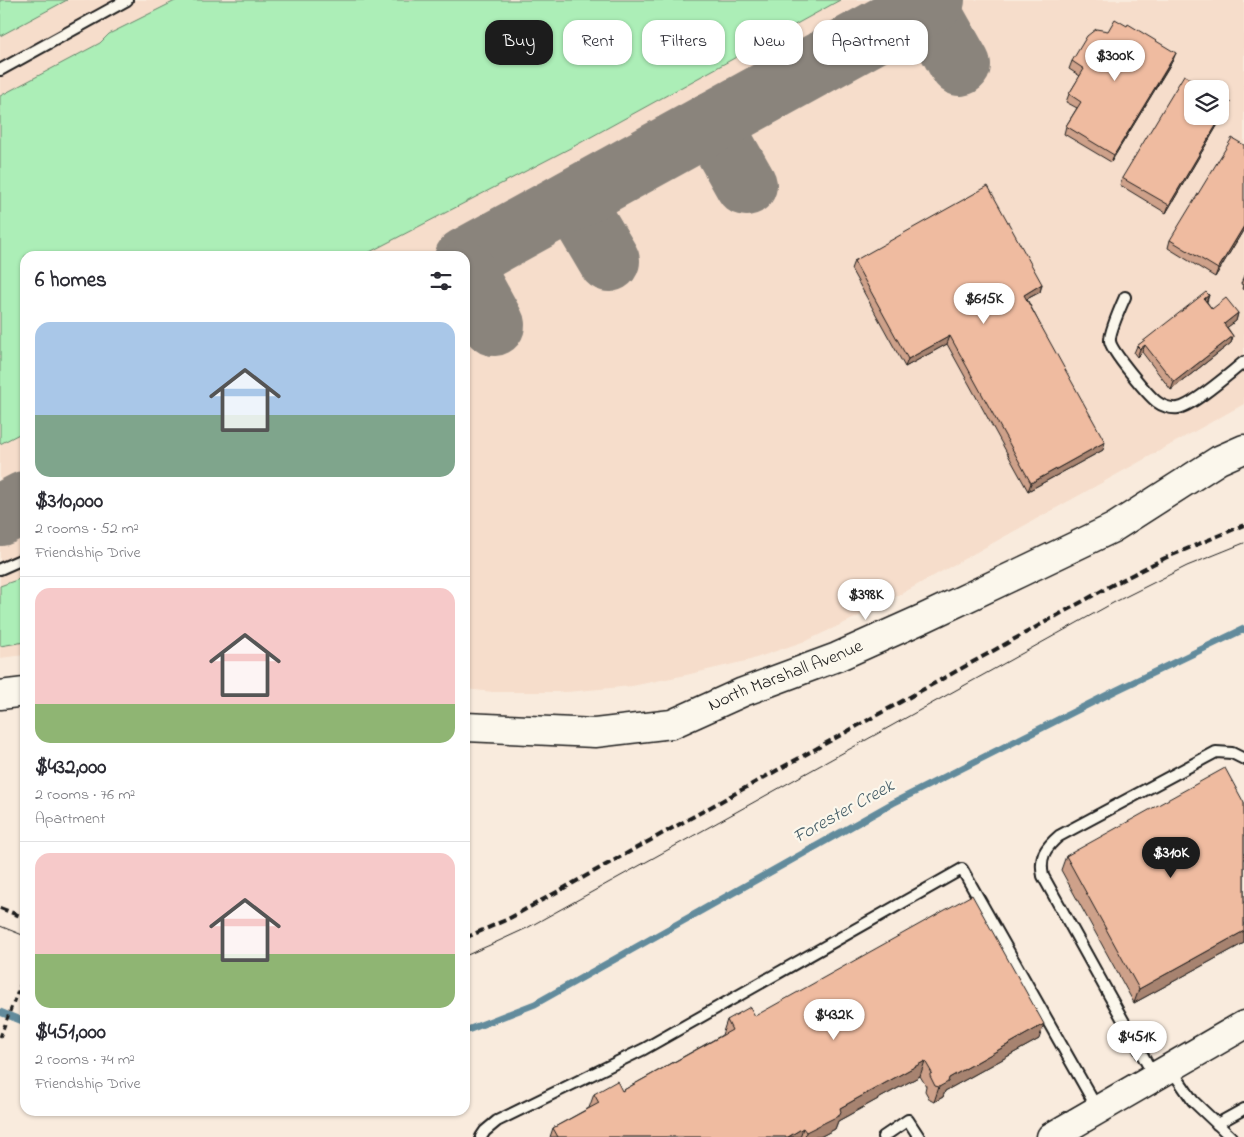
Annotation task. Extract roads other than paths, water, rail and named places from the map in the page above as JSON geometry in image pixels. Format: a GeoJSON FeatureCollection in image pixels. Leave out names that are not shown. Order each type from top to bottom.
{"type":"FeatureCollection","features":[{"type":"Feature","properties":{"kind":"main road","name":"North Marshall Avenue"},"geometry":{"type":"LineString","coordinates":[[470,728],[595,733],[672,724],[743,692],[837,658],[1113,528],[1219,460],[1244,449]]}},
{"type":"Feature","properties":{"kind":"main road"},"geometry":{"type":"LineString","coordinates":[[0,695],[20,693]]}},
{"type":"Feature","properties":{"kind":"main road"},"geometry":{"type":"LineString","coordinates":[[1052,1137],[1244,1025]]}},
{"type":"Feature","properties":{"kind":"lane"},"geometry":{"type":"LineString","coordinates":[[0,70],[127,0]]}},
{"type":"Feature","properties":{"kind":"lane"},"geometry":{"type":"LineString","coordinates":[[1125,297],[1110,340],[1114,350],[1150,396],[1158,403],[1168,407],[1179,408],[1192,402],[1244,362]]}},
{"type":"Feature","properties":{"kind":"lane"},"geometry":{"type":"LineString","coordinates":[[0,570],[20,560]]}},
{"type":"Feature","properties":{"kind":"lane"},"geometry":{"type":"LineString","coordinates":[[1231,1137],[1162,1073],[1043,876],[1041,867],[1043,857],[1049,845],[1059,836],[1216,752],[1232,753],[1244,759]]}},
{"type":"Feature","properties":{"kind":"lane"},"geometry":{"type":"LineString","coordinates":[[480,1137],[497,1121],[644,1049],[962,869],[1098,1110]]}},
{"type":"Feature","properties":{"kind":"lane"},"geometry":{"type":"LineString","coordinates":[[1217,1124],[1244,1109]]}},
{"type":"Feature","properties":{"kind":"lane"},"geometry":{"type":"LineString","coordinates":[[883,1137],[908,1120],[919,1137]]}},
{"type":"Feature","properties":{"kind":"waterway","name":"Forester Creek"},"geometry":{"type":"LineString","coordinates":[[470,1029],[535,1004],[893,803],[1117,690],[1244,629]]}},
{"type":"Feature","properties":{"kind":"waterway","name":"Forester Creek"},"geometry":{"type":"LineString","coordinates":[[0,1012],[20,1020]]}},
{"type":"Feature","properties":{"kind":"tram line"},"geometry":{"type":"LineString","coordinates":[[470,954],[527,928],[1113,603],[1187,566],[1244,543]]}},
{"type":"Feature","properties":{"kind":"tram line"},"geometry":{"type":"LineString","coordinates":[[0,926],[20,934]]}},
{"type":"Feature","properties":{"kind":"railway"},"geometry":{"type":"LineString","coordinates":[[470,936],[508,919],[1114,584],[1165,558],[1244,525]]}},
{"type":"Feature","properties":{"kind":"railway"},"geometry":{"type":"LineString","coordinates":[[0,908],[20,916]]}}]}
